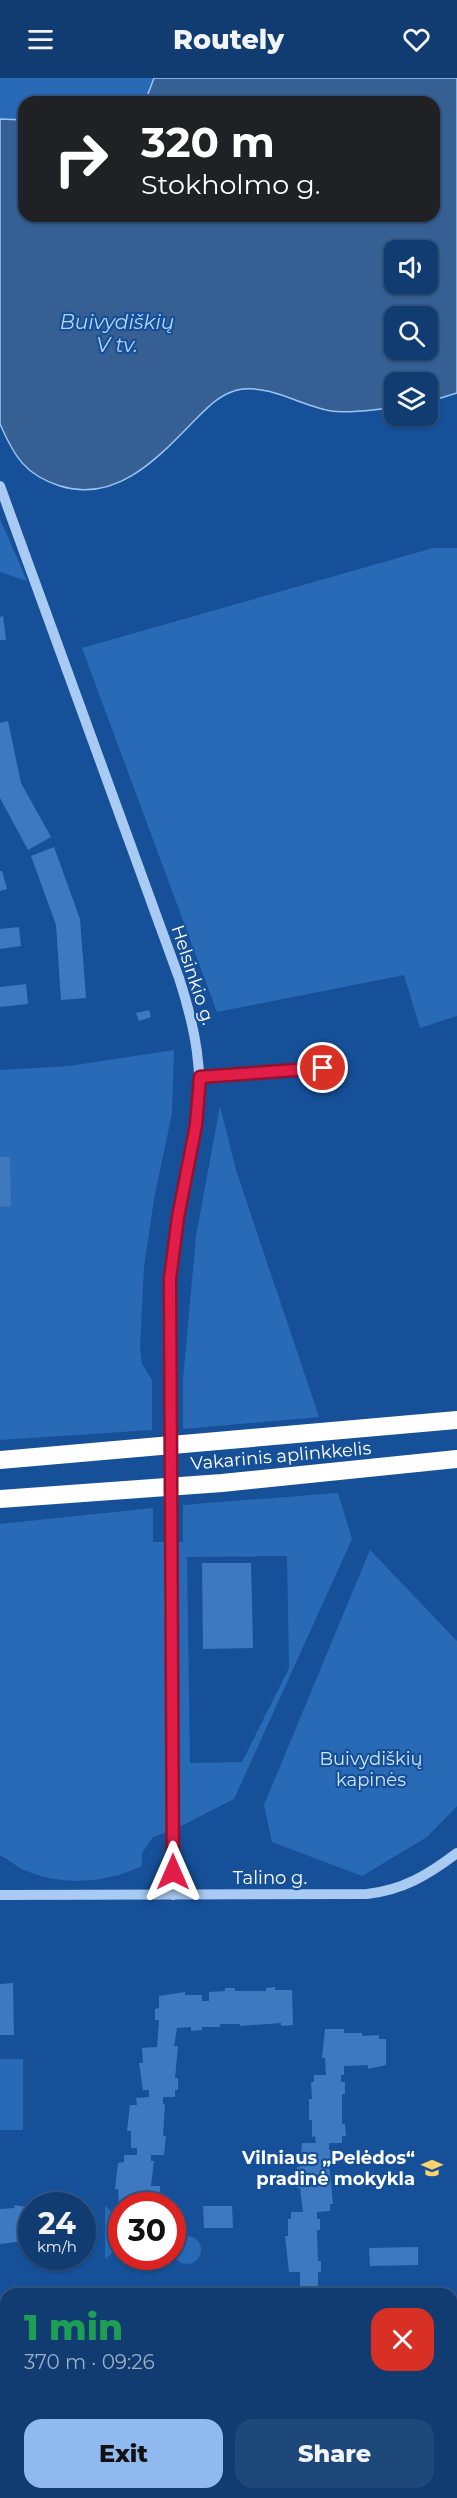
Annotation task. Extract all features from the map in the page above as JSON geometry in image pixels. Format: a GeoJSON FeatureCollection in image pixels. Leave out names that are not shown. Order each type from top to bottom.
{"type":"FeatureCollection","features":[{"type":"Feature","properties":{"kind":"highway","name":"Vakarinis aplinkkelis"},"geometry":{"type":"LineString","coordinates":[[0,1460],[457,1420]]}},
{"type":"Feature","properties":{"kind":"highway","name":"Vakarinis aplinkkelis"},"geometry":{"type":"LineString","coordinates":[[0,1499],[222,1483],[457,1459]]}},
{"type":"Feature","properties":{"kind":"street","name":"Helsinkio g."},"geometry":{"type":"LineString","coordinates":[[0,486],[179,978],[194,1031],[200,1077],[196,1125],[178,1217],[170,1279],[173,1895]]}},
{"type":"Feature","properties":{"kind":"street"},"geometry":{"type":"LineString","coordinates":[[200,1077],[323,1068]]}},
{"type":"Feature","properties":{"kind":"street","name":"Talino g."},"geometry":{"type":"LineString","coordinates":[[0,1895],[388,1892],[426,1876],[457,1854]]}},
{"type":"Feature","properties":{"kind":"green space"},"geometry":{"type":"Polygon","coordinates":[[[0,78],[154,78],[147,96],[18,96],[18,120],[0,119],[0,78]]]}},
{"type":"Feature","properties":{"kind":"green space"},"geometry":{"type":"Polygon","coordinates":[[[0,519],[27,581],[0,572],[0,519]]]}},
{"type":"Feature","properties":{"kind":"green space"},"geometry":{"type":"Polygon","coordinates":[[[433,548],[457,548],[457,1016],[420,1028],[404,975],[217,1012],[82,648],[433,548]]]}},
{"type":"Feature","properties":{"kind":"green space"},"geometry":{"type":"Polygon","coordinates":[[[174,1050],[172,1113],[154,1199],[144,1267],[140,1348],[142,1364],[152,1380],[152,1430],[0,1440],[0,1070],[69,1066],[174,1050]]]}},
{"type":"Feature","properties":{"kind":"green space"},"geometry":{"type":"Polygon","coordinates":[[[220,1106],[236,1170],[319,1417],[183,1429],[183,1380],[196,1236],[220,1106]]]}},
{"type":"Feature","properties":{"kind":"green space"},"geometry":{"type":"Polygon","coordinates":[[[338,1493],[352,1539],[234,1799],[181,1826],[153,1837],[142,1853],[142,1866],[128,1872],[98,1879],[68,1881],[24,1870],[0,1856],[0,1524],[153,1508],[153,1542],[183,1542],[183,1505],[338,1493]],[[287,1556],[187,1557],[190,1763],[242,1762],[289,1668],[287,1556]]]}},
{"type":"Feature","properties":{"kind":"green space","name":"Buivydiškių kapinės"},"geometry":{"type":"Polygon","coordinates":[[[370,1550],[457,1641],[457,1806],[427,1837],[362,1876],[272,1842],[264,1805],[370,1550]]]}},
{"type":"Feature","properties":{"kind":"green space"},"geometry":{"type":"Polygon","coordinates":[[[0,2059],[23,2059],[23,2130],[0,2130],[0,2059]]]}},
{"type":"Feature","properties":{"kind":"green space"},"geometry":{"type":"Polygon","coordinates":[[[105,2205],[108,2208],[108,2257],[105,2259],[105,2205]]]}},
{"type":"Feature","properties":{"kind":"green space"},"geometry":{"type":"Polygon","coordinates":[[[186,2236],[197,2240],[200,2245],[200,2255],[197,2260],[186,2264],[186,2236]]]}},
{"type":"Feature","properties":{"kind":"water","name":"Buivydiškių V tv."},"geometry":{"type":"Polygon","coordinates":[[[154,78],[457,78],[457,393],[438,399],[438,372],[384,372],[384,409],[331,411],[265,390],[235,391],[214,402],[149,464],[133,475],[99,489],[80,490],[60,486],[38,476],[29,470],[16,455],[0,424],[0,119],[18,120],[18,222],[440,222],[440,96],[147,96],[154,78]]]}},
{"type":"Feature","properties":{"kind":"building"},"geometry":{"type":"Polygon","coordinates":[[[3,616],[6,640],[0,640],[0,617],[3,616]]]}},
{"type":"Feature","properties":{"kind":"building"},"geometry":{"type":"Polygon","coordinates":[[[8,721],[21,783],[51,837],[28,850],[0,798],[0,723],[8,721]]]}},
{"type":"Feature","properties":{"kind":"building"},"geometry":{"type":"Polygon","coordinates":[[[54,847],[80,919],[86,998],[61,1000],[56,925],[31,856],[54,847]]]}},
{"type":"Feature","properties":{"kind":"building"},"geometry":{"type":"Polygon","coordinates":[[[0,871],[2,871],[7,889],[0,891],[0,871]]]}},
{"type":"Feature","properties":{"kind":"building"},"geometry":{"type":"Polygon","coordinates":[[[19,927],[21,946],[0,949],[0,929],[19,927]]]}},
{"type":"Feature","properties":{"kind":"building"},"geometry":{"type":"Polygon","coordinates":[[[26,984],[28,1004],[0,1007],[0,987],[26,984]]]}},
{"type":"Feature","properties":{"kind":"building"},"geometry":{"type":"Polygon","coordinates":[[[149,1010],[151,1017],[139,1021],[136,1013],[149,1010]]]}},
{"type":"Feature","properties":{"kind":"building"},"geometry":{"type":"Polygon","coordinates":[[[0,1157],[10,1157],[11,1206],[0,1207],[0,1157]]]}},
{"type":"Feature","properties":{"kind":"building"},"geometry":{"type":"Polygon","coordinates":[[[202,1563],[251,1563],[253,1648],[203,1649],[202,1563]]]}},
{"type":"Feature","properties":{"kind":"building"},"geometry":{"type":"Polygon","coordinates":[[[13,1983],[14,2035],[0,2035],[0,1984],[13,1983]]]}},
{"type":"Feature","properties":{"kind":"building"},"geometry":{"type":"Polygon","coordinates":[[[225,1988],[235,1988],[235,1991],[266,1991],[266,1988],[292,1990],[293,2025],[281,2026],[281,2023],[240,2026],[240,2024],[220,2024],[220,2027],[202,2027],[202,2030],[191,2031],[191,2027],[177,2028],[174,2046],[178,2046],[175,2078],[178,2078],[178,2090],[175,2090],[175,2097],[163,2097],[163,2104],[165,2104],[163,2136],[166,2136],[164,2155],[151,2155],[151,2161],[154,2161],[151,2186],[160,2186],[160,2192],[118,2192],[118,2189],[115,2189],[118,2163],[124,2162],[124,2155],[137,2155],[137,2148],[131,2148],[131,2131],[127,2131],[130,2105],[137,2105],[136,2098],[149,2097],[149,2090],[143,2090],[139,2063],[143,2063],[142,2048],[157,2047],[159,2020],[155,2020],[155,2009],[159,2008],[159,1996],[185,1992],[185,1995],[202,1995],[202,2001],[209,2001],[209,1992],[225,1991],[225,1988]]]}},
{"type":"Feature","properties":{"kind":"building"},"geometry":{"type":"Polygon","coordinates":[[[325,2029],[344,2029],[344,2033],[362,2033],[362,2036],[379,2035],[379,2039],[386,2039],[386,2065],[368,2069],[368,2065],[344,2066],[344,2075],[341,2075],[341,2082],[345,2082],[345,2094],[342,2094],[342,2124],[345,2124],[346,2136],[342,2136],[342,2143],[329,2143],[329,2150],[332,2150],[332,2162],[329,2162],[333,2204],[330,2204],[330,2211],[317,2212],[317,2219],[320,2219],[320,2230],[317,2230],[318,2261],[321,2261],[318,2288],[300,2288],[300,2272],[289,2272],[285,2236],[288,2236],[288,2219],[291,2219],[291,2212],[303,2212],[300,2188],[297,2188],[297,2167],[300,2167],[302,2143],[316,2143],[315,2136],[312,2137],[312,2120],[309,2120],[309,2099],[312,2099],[311,2082],[314,2082],[314,2075],[326,2075],[325,2058],[322,2058],[325,2029]]]}},
{"type":"Feature","properties":{"kind":"building"},"geometry":{"type":"Polygon","coordinates":[[[14,2205],[18,2206],[18,2242],[0,2244],[0,2209],[15,2208],[14,2205]]]}},
{"type":"Feature","properties":{"kind":"building"},"geometry":{"type":"Polygon","coordinates":[[[203,2206],[232,2206],[233,2228],[204,2228],[203,2206]]]}},
{"type":"Feature","properties":{"kind":"building"},"geometry":{"type":"Polygon","coordinates":[[[418,2247],[418,2265],[370,2266],[369,2248],[418,2247]]]}},
{"type":"Feature","properties":{"kind":"place","name":"Vilniaus „Pelėdos“ pradinė mokykla"},"geometry":{"type":"Point","coordinates":[432,2168]}},
{"type":"Feature","properties":{"kind":"route"},"geometry":{"type":"LineString","coordinates":[[173,1872],[169,1519],[170,1279],[178,1217],[196,1125],[200,1077],[225,1077],[323,1068]]}}]}
